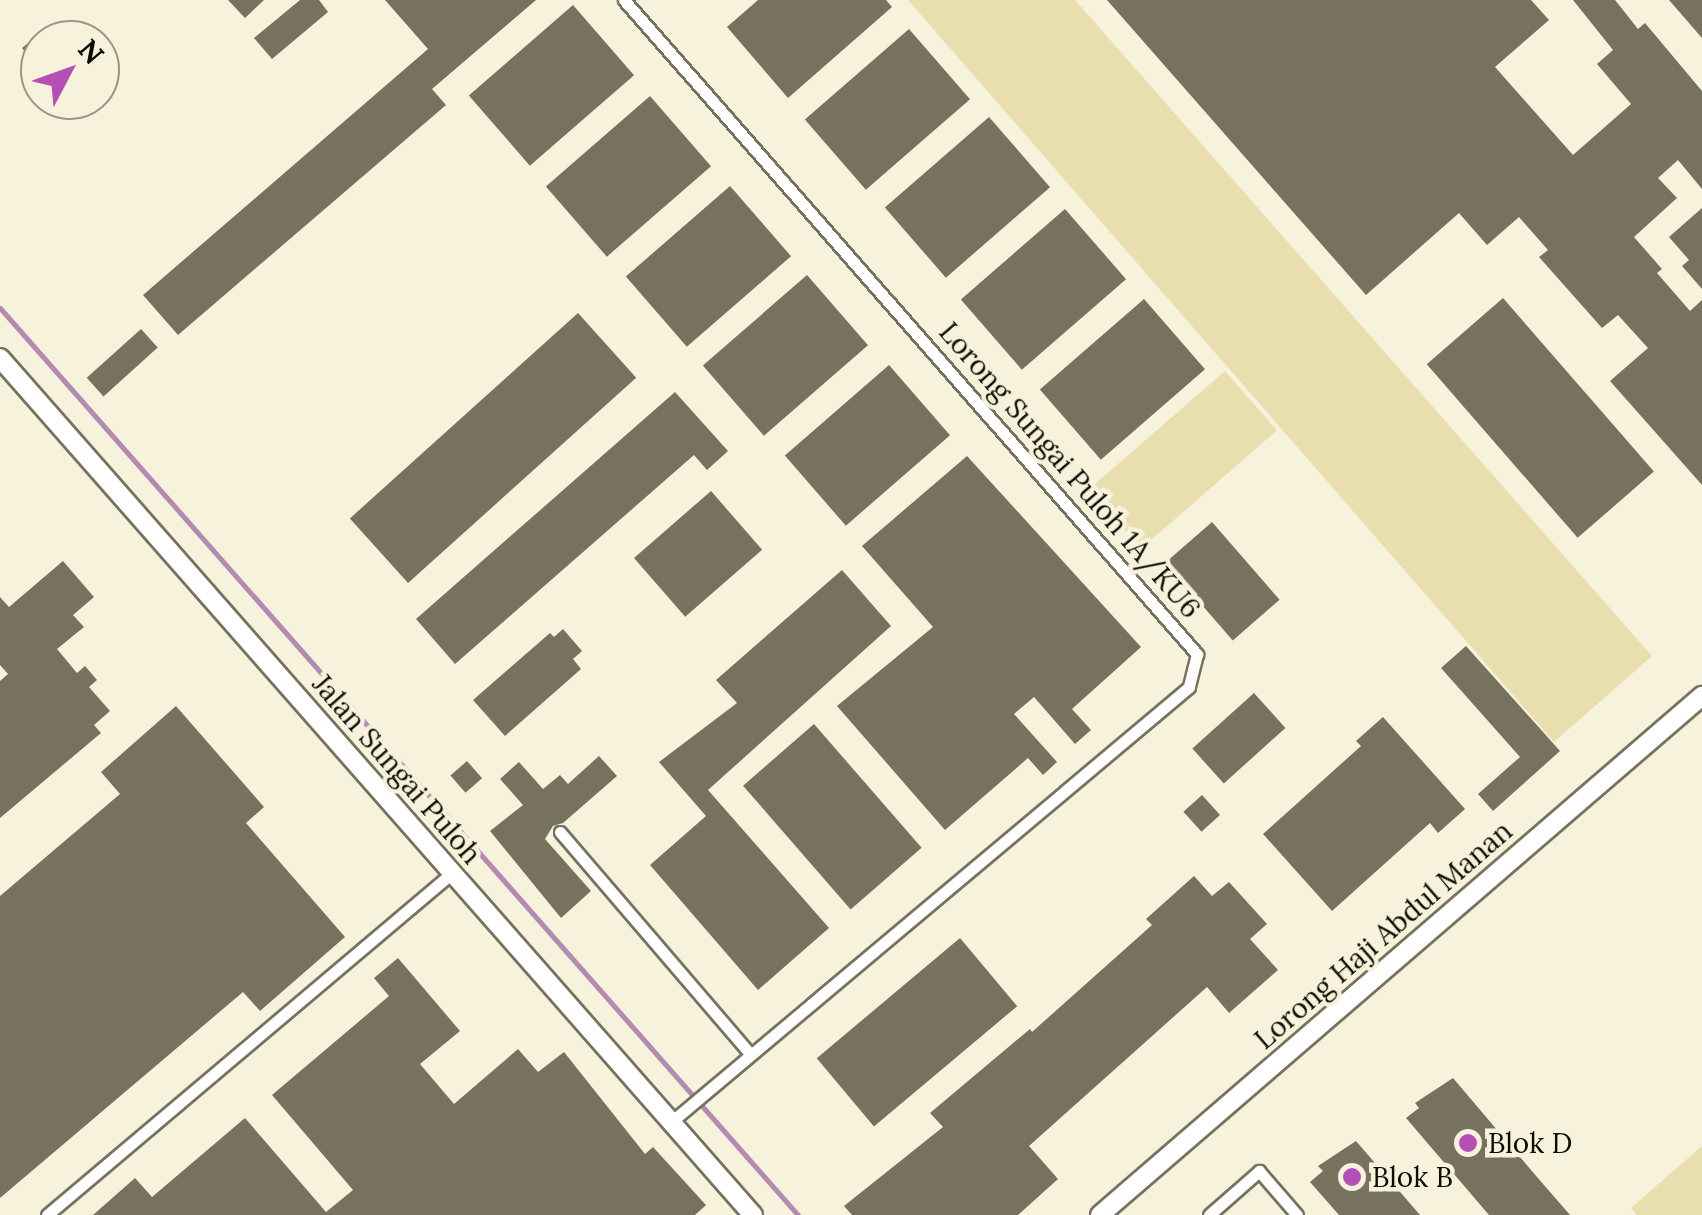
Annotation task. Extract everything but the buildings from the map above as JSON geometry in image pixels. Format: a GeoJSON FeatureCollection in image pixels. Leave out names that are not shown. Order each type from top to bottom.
{"type":"FeatureCollection","features":[{"type":"Feature","properties":{"kind":"street","name":"Lorong Sungai Puloh 1A/KU6"},"geometry":{"type":"LineString","coordinates":[[624,0],[1197,654],[1188,686],[671,1122]]}},
{"type":"Feature","properties":{"kind":"street","name":"Jalan Sungai Puloh"},"geometry":{"type":"LineString","coordinates":[[0,358],[753,1215]]}},
{"type":"Feature","properties":{"kind":"street","name":"Lorong Haji Abdul Manan"},"geometry":{"type":"LineString","coordinates":[[1110,1211],[1702,696]]}},
{"type":"Feature","properties":{"kind":"street"},"geometry":{"type":"LineString","coordinates":[[560,832],[750,1054]]}},
{"type":"Feature","properties":{"kind":"street"},"geometry":{"type":"LineString","coordinates":[[47,1215],[452,872]]}},
{"type":"Feature","properties":{"kind":"street"},"geometry":{"type":"LineString","coordinates":[[1209,1215],[1259,1171],[1297,1215]]}},
{"type":"Feature","properties":{"kind":"shaded area"},"geometry":{"type":"Polygon","coordinates":[[[908,0],[1075,0],[1652,656],[1554,742],[908,0]]]}},
{"type":"Feature","properties":{"kind":"shaded area"},"geometry":{"type":"Polygon","coordinates":[[[1225,371],[1277,431],[1141,549],[1089,489],[1225,371]]]}},
{"type":"Feature","properties":{"kind":"shaded area"},"geometry":{"type":"Polygon","coordinates":[[[1702,1146],[1702,1215],[1637,1215],[1631,1208],[1702,1146]]]}},
{"type":"Feature","properties":{"kind":"waterway"},"geometry":{"type":"LineString","coordinates":[[0,308],[798,1215]]}},
{"type":"Feature","properties":{"kind":"place","name":"Blok D"},"geometry":{"type":"Point","coordinates":[1468,1143]}},
{"type":"Feature","properties":{"kind":"place","name":"Blok B"},"geometry":{"type":"Point","coordinates":[1352,1177]}}]}
